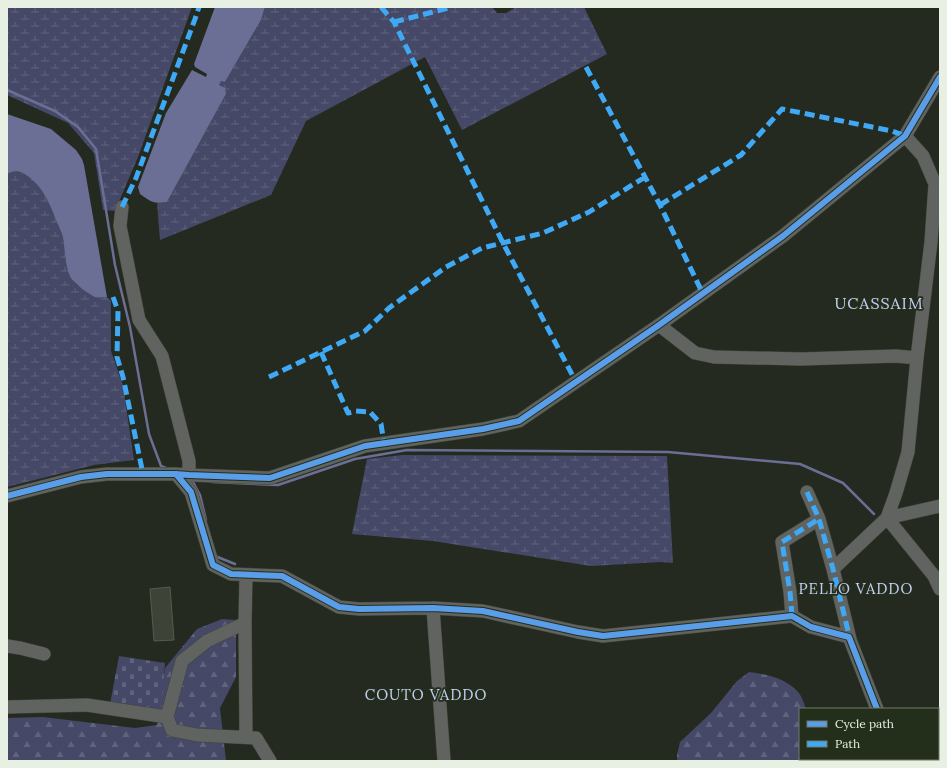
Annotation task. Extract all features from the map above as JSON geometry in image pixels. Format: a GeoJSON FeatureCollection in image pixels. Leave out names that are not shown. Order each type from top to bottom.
{"type":"FeatureCollection","features":[{"type":"Feature","properties":{"kind":"street"},"geometry":{"type":"LineString","coordinates":[[7,496],[81,477],[107,474],[270,478],[365,446],[483,429],[519,421],[659,325],[783,236],[905,136],[940,77]]}},
{"type":"Feature","properties":{"kind":"street"},"geometry":{"type":"LineString","coordinates":[[833,569],[887,518],[908,452],[917,358],[931,242],[934,184],[923,156],[905,136]]}},
{"type":"Feature","properties":{"kind":"street"},"geometry":{"type":"LineString","coordinates":[[122,207],[120,226],[139,320],[162,356],[189,461],[182,475]]}},
{"type":"Feature","properties":{"kind":"street"},"geometry":{"type":"LineString","coordinates":[[659,325],[695,353],[714,357],[801,359],[896,356],[917,358]]}},
{"type":"Feature","properties":{"kind":"street"},"geometry":{"type":"LineString","coordinates":[[182,475],[191,492],[212,565],[231,574],[282,576],[339,607],[359,609],[433,608],[482,611],[603,636],[792,616],[811,626],[849,637],[850,639]]}},
{"type":"Feature","properties":{"kind":"street"},"geometry":{"type":"LineString","coordinates":[[807,492],[819,519],[850,639],[877,708]]}},
{"type":"Feature","properties":{"kind":"street"},"geometry":{"type":"LineString","coordinates":[[887,518],[940,506]]}},
{"type":"Feature","properties":{"kind":"street"},"geometry":{"type":"LineString","coordinates":[[887,518],[934,576],[940,589]]}},
{"type":"Feature","properties":{"kind":"street"},"geometry":{"type":"LineString","coordinates":[[792,616],[790,592],[782,542],[819,519]]}},
{"type":"Feature","properties":{"kind":"street"},"geometry":{"type":"LineString","coordinates":[[246,575],[246,737]]}},
{"type":"Feature","properties":{"kind":"street"},"geometry":{"type":"LineString","coordinates":[[433,608],[444,761]]}},
{"type":"Feature","properties":{"kind":"street"},"geometry":{"type":"LineString","coordinates":[[245,624],[207,641],[182,661],[166,717],[172,730],[196,735],[256,738],[270,761]]}},
{"type":"Feature","properties":{"kind":"street"},"geometry":{"type":"LineString","coordinates":[[7,646],[44,654]]}},
{"type":"Feature","properties":{"kind":"street"},"geometry":{"type":"LineString","coordinates":[[7,707],[87,705],[166,717]]}},
{"type":"Feature","properties":{"kind":"green space"},"geometry":{"type":"Polygon","coordinates":[[[7,7],[192,7],[138,157],[115,211],[103,210],[94,153],[68,123],[7,95],[7,7]]]}},
{"type":"Feature","properties":{"kind":"green space"},"geometry":{"type":"Polygon","coordinates":[[[265,7],[492,7],[497,13],[506,13],[516,7],[584,7],[607,54],[462,130],[425,57],[306,121],[271,195],[160,240],[157,203],[167,202],[226,94],[219,85],[221,80],[225,82],[261,20],[265,7]]]}},
{"type":"Feature","properties":{"kind":"green space"},"geometry":{"type":"Polygon","coordinates":[[[15,171],[23,173],[36,182],[49,203],[62,233],[66,263],[73,280],[93,295],[107,297],[111,301],[111,351],[123,386],[134,460],[94,465],[7,487],[7,174],[15,171]]]}},
{"type":"Feature","properties":{"kind":"green space"},"geometry":{"type":"Polygon","coordinates":[[[402,455],[667,456],[673,563],[661,562],[591,566],[433,541],[352,534],[367,459],[402,455]]]}},
{"type":"Feature","properties":{"kind":"green space"},"geometry":{"type":"Polygon","coordinates":[[[222,619],[236,620],[236,677],[220,708],[226,761],[7,761],[7,718],[43,717],[135,728],[157,725],[165,668],[197,629],[222,619]]]}},
{"type":"Feature","properties":{"kind":"green space"},"geometry":{"type":"Polygon","coordinates":[[[119,656],[165,663],[161,711],[110,704],[119,656]]]}},
{"type":"Feature","properties":{"kind":"green space"},"geometry":{"type":"Polygon","coordinates":[[[749,672],[782,680],[793,687],[802,698],[806,708],[799,708],[799,760],[828,761],[677,761],[680,742],[711,713],[737,681],[749,672]]]}},
{"type":"Feature","properties":{"kind":"shaded area"},"geometry":{"type":"Polygon","coordinates":[[[215,7],[265,7],[261,20],[225,82],[221,81],[219,85],[225,88],[226,94],[167,202],[152,202],[140,194],[138,187],[166,113],[192,70],[206,77],[207,74],[195,67],[194,64],[215,7]]]}},
{"type":"Feature","properties":{"kind":"shaded area"},"geometry":{"type":"Polygon","coordinates":[[[7,114],[51,129],[76,150],[82,159],[107,297],[95,297],[82,289],[71,278],[66,264],[62,233],[48,201],[34,181],[21,172],[16,171],[7,174],[7,114]]]}},
{"type":"Feature","properties":{"kind":"building"},"geometry":{"type":"Polygon","coordinates":[[[170,587],[174,640],[154,641],[150,589],[170,587]]]}},
{"type":"Feature","properties":{"kind":"waterway"},"geometry":{"type":"LineString","coordinates":[[7,90],[55,111],[78,127],[96,149],[115,265],[130,327],[149,434],[161,466],[166,468]]}},
{"type":"Feature","properties":{"kind":"waterway"},"geometry":{"type":"LineString","coordinates":[[212,482],[278,485],[355,459],[407,450],[668,452],[800,464],[843,483],[874,514]]}},
{"type":"Feature","properties":{"kind":"waterway"},"geometry":{"type":"LineString","coordinates":[[193,482],[200,495],[206,520]]}},
{"type":"Feature","properties":{"kind":"waterway"},"geometry":{"type":"LineString","coordinates":[[215,556],[235,564]]}},
{"type":"Feature","properties":{"kind":"marked path"},"geometry":{"type":"LineString","coordinates":[[122,207],[136,178],[199,7]]}},
{"type":"Feature","properties":{"kind":"marked path"},"geometry":{"type":"LineString","coordinates":[[381,7],[394,22],[503,243],[576,382]]}},
{"type":"Feature","properties":{"kind":"marked path"},"geometry":{"type":"LineString","coordinates":[[394,22],[452,7]]}},
{"type":"Feature","properties":{"kind":"marked path"},"geometry":{"type":"LineString","coordinates":[[586,67],[660,205],[703,294]]}},
{"type":"Feature","properties":{"kind":"marked path"},"geometry":{"type":"LineString","coordinates":[[660,205],[741,155],[782,109],[892,131],[905,136]]}},
{"type":"Feature","properties":{"kind":"marked path"},"geometry":{"type":"LineString","coordinates":[[269,377],[365,331],[389,308],[446,267],[482,248],[543,233],[589,212],[645,177]]}},
{"type":"Feature","properties":{"kind":"marked path"},"geometry":{"type":"LineString","coordinates":[[113,297],[118,311],[117,357],[123,377],[143,474]]}},
{"type":"Feature","properties":{"kind":"marked path"},"geometry":{"type":"LineString","coordinates":[[321,352],[348,413],[356,411],[370,412],[381,424],[384,443]]}},
{"type":"Feature","properties":{"kind":"marked path"},"geometry":{"type":"LineString","coordinates":[[807,492],[819,519],[850,639]]}},
{"type":"Feature","properties":{"kind":"marked path"},"geometry":{"type":"LineString","coordinates":[[792,616],[790,592],[782,542],[819,519]]}},
{"type":"Feature","properties":{"kind":"cycle path"},"geometry":{"type":"LineString","coordinates":[[7,496],[81,477],[107,474],[176,474],[270,478],[365,446],[483,429],[519,421],[659,325],[783,236],[905,136],[940,77]]}},
{"type":"Feature","properties":{"kind":"cycle path"},"geometry":{"type":"LineString","coordinates":[[176,474],[191,492],[213,565],[231,574],[282,576],[339,607],[359,609],[433,608],[483,611],[603,636],[792,616],[811,627],[849,637],[877,708]]}},
{"type":"Feature","properties":{"kind":"district","name":"UCASSAIM"},"geometry":{"type":"Point","coordinates":[879,303]}},
{"type":"Feature","properties":{"kind":"district","name":"PELLO VADDO"},"geometry":{"type":"Point","coordinates":[856,588]}},
{"type":"Feature","properties":{"kind":"district","name":"COUTO VADDO"},"geometry":{"type":"Point","coordinates":[426,694]}}]}
